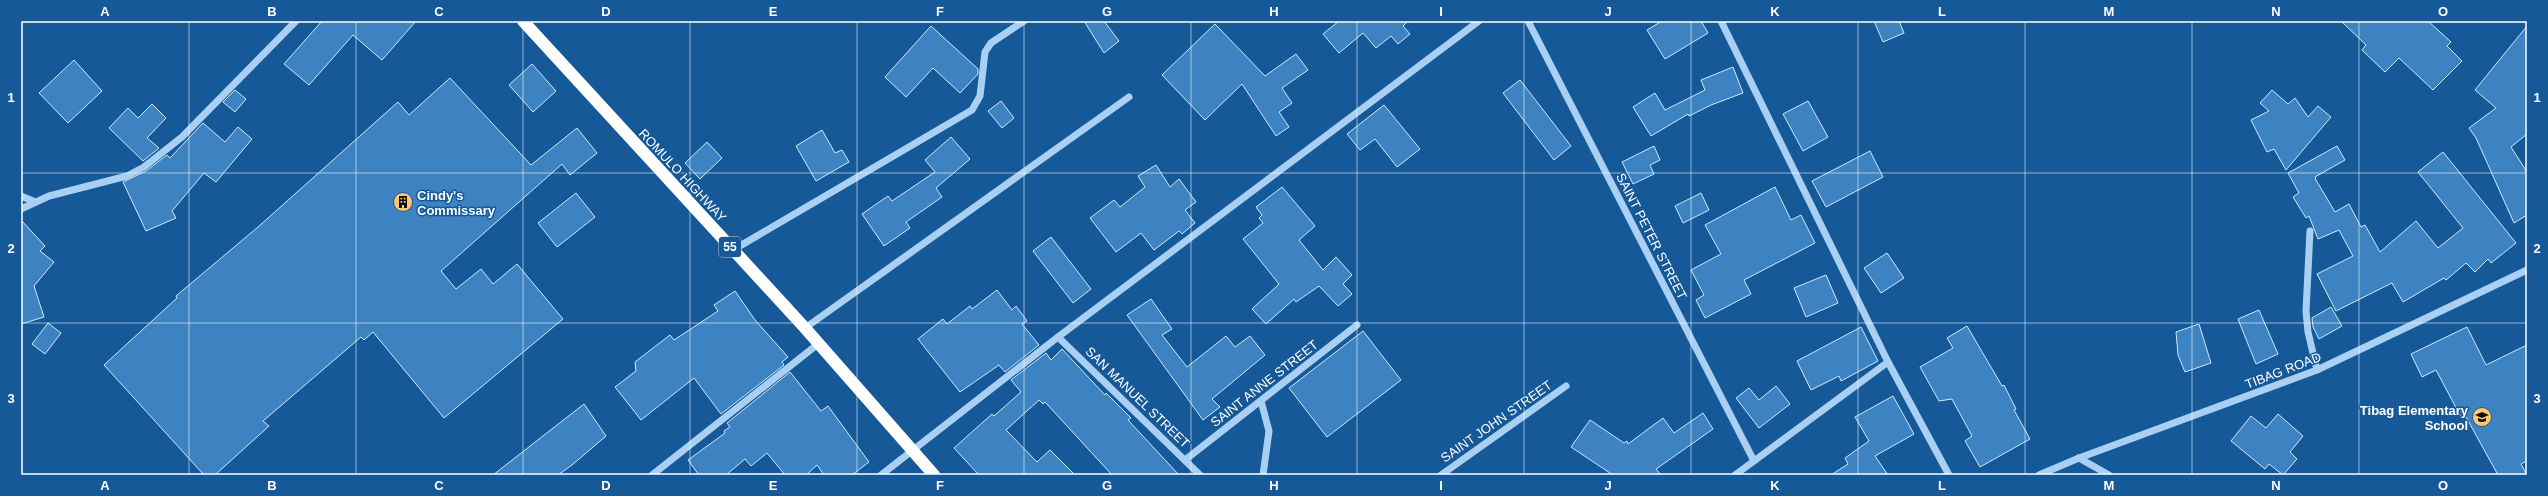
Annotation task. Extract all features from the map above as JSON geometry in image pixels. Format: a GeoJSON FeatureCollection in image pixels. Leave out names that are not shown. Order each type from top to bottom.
{"type":"FeatureCollection","features":[{"type":"Feature","properties":{"kind":"highway","name":"ROMULO HIGHWAY"},"geometry":{"type":"LineString","coordinates":[[523,21],[805,328],[934,475]]}},
{"type":"Feature","properties":{"kind":"street"},"geometry":{"type":"LineString","coordinates":[[21,209],[33,201],[127,176],[144,168],[187,132],[296,21]]}},
{"type":"Feature","properties":{"kind":"street"},"geometry":{"type":"LineString","coordinates":[[733,250],[972,110],[980,96],[985,52],[991,43],[1024,21]]}},
{"type":"Feature","properties":{"kind":"street"},"geometry":{"type":"LineString","coordinates":[[881,475],[1058,337],[1479,21]]}},
{"type":"Feature","properties":{"kind":"street","name":"SAINT PETER STREET"},"geometry":{"type":"LineString","coordinates":[[1528,21],[1754,461]]}},
{"type":"Feature","properties":{"kind":"street"},"geometry":{"type":"LineString","coordinates":[[1721,21],[1888,362],[1949,475]]}},
{"type":"Feature","properties":{"kind":"street"},"geometry":{"type":"LineString","coordinates":[[805,328],[1129,97]]}},
{"type":"Feature","properties":{"kind":"street"},"geometry":{"type":"LineString","coordinates":[[21,196],[33,201]]}},
{"type":"Feature","properties":{"kind":"street"},"geometry":{"type":"LineString","coordinates":[[2310,231],[2306,311],[2308,332],[2317,370]]}},
{"type":"Feature","properties":{"kind":"street","name":"TIBAG ROAD"},"geometry":{"type":"LineString","coordinates":[[2039,475],[2079,458],[2317,370],[2527,270]]}},
{"type":"Feature","properties":{"kind":"street","name":"SAINT ANNE STREET"},"geometry":{"type":"LineString","coordinates":[[1185,460],[1357,325]]}},
{"type":"Feature","properties":{"kind":"street","name":"SAN MANUEL STREET"},"geometry":{"type":"LineString","coordinates":[[1058,337],[1200,475]]}},
{"type":"Feature","properties":{"kind":"street"},"geometry":{"type":"LineString","coordinates":[[652,475],[818,344]]}},
{"type":"Feature","properties":{"kind":"street"},"geometry":{"type":"LineString","coordinates":[[1735,475],[1888,362]]}},
{"type":"Feature","properties":{"kind":"street","name":"SAINT JOHN STREET"},"geometry":{"type":"LineString","coordinates":[[1441,475],[1566,386]]}},
{"type":"Feature","properties":{"kind":"street"},"geometry":{"type":"LineString","coordinates":[[1261,401],[1268,431],[1263,475]]}},
{"type":"Feature","properties":{"kind":"street"},"geometry":{"type":"LineString","coordinates":[[2079,458],[2109,475]]}},
{"type":"Feature","properties":{"kind":"building"},"geometry":{"type":"Polygon","coordinates":[[[322,21],[416,21],[382,60],[353,35],[309,85],[284,64],[322,21]]]}},
{"type":"Feature","properties":{"kind":"building"},"geometry":{"type":"Polygon","coordinates":[[[1084,21],[1104,21],[1119,41],[1104,53],[1084,21]]]}},
{"type":"Feature","properties":{"kind":"building"},"geometry":{"type":"Polygon","coordinates":[[[1339,21],[1408,21],[1403,26],[1410,34],[1398,44],[1391,36],[1376,48],[1363,33],[1339,53],[1323,34],[1339,21]]]}},
{"type":"Feature","properties":{"kind":"building"},"geometry":{"type":"Polygon","coordinates":[[[1662,21],[1701,21],[1708,33],[1665,59],[1647,30],[1662,21]]]}},
{"type":"Feature","properties":{"kind":"building"},"geometry":{"type":"Polygon","coordinates":[[[1874,21],[1899,21],[1904,33],[1883,42],[1874,21]]]}},
{"type":"Feature","properties":{"kind":"building"},"geometry":{"type":"Polygon","coordinates":[[[2341,21],[2428,21],[2451,42],[2447,46],[2462,61],[2433,90],[2399,58],[2385,72],[2362,50],[2366,45],[2341,21]]]}},
{"type":"Feature","properties":{"kind":"building"},"geometry":{"type":"Polygon","coordinates":[[[1215,24],[1265,76],[1296,54],[1308,70],[1282,88],[1292,103],[1279,112],[1289,127],[1276,136],[1242,84],[1205,120],[1162,75],[1215,24]]]}},
{"type":"Feature","properties":{"kind":"building"},"geometry":{"type":"Polygon","coordinates":[[[931,26],[978,69],[978,74],[960,93],[933,68],[906,97],[885,77],[931,26]]]}},
{"type":"Feature","properties":{"kind":"building"},"geometry":{"type":"Polygon","coordinates":[[[2527,26],[2527,134],[2511,147],[2527,172],[2527,215],[2514,223],[2476,138],[2469,128],[2496,108],[2475,90],[2527,26]]]}},
{"type":"Feature","properties":{"kind":"building"},"geometry":{"type":"Polygon","coordinates":[[[74,60],[102,91],[68,123],[39,93],[74,60]]]}},
{"type":"Feature","properties":{"kind":"building"},"geometry":{"type":"Polygon","coordinates":[[[532,64],[556,91],[533,112],[509,85],[532,64]]]}},
{"type":"Feature","properties":{"kind":"building"},"geometry":{"type":"Polygon","coordinates":[[[1733,67],[1743,93],[1711,105],[1689,116],[1688,114],[1651,136],[1633,107],[1655,93],[1665,110],[1705,90],[1701,80],[1733,67]]]}},
{"type":"Feature","properties":{"kind":"building"},"geometry":{"type":"Polygon","coordinates":[[[450,78],[531,165],[577,128],[597,153],[570,175],[562,164],[441,271],[456,289],[481,269],[493,284],[517,264],[563,319],[444,418],[373,332],[364,340],[361,337],[263,421],[269,426],[215,475],[204,475],[104,365],[177,298],[176,296],[258,227],[398,102],[409,115],[450,78]]]}},
{"type":"Feature","properties":{"kind":"building"},"geometry":{"type":"Polygon","coordinates":[[[1520,80],[1571,146],[1554,160],[1503,93],[1520,80]]]}},
{"type":"Feature","properties":{"kind":"building"},"geometry":{"type":"Polygon","coordinates":[[[235,90],[246,99],[235,112],[223,102],[235,90]]]}},
{"type":"Feature","properties":{"kind":"building"},"geometry":{"type":"Polygon","coordinates":[[[2272,90],[2288,104],[2295,98],[2308,117],[2318,106],[2331,117],[2286,170],[2274,149],[2267,152],[2251,120],[2269,111],[2260,103],[2272,90]]]}},
{"type":"Feature","properties":{"kind":"building"},"geometry":{"type":"Polygon","coordinates":[[[1001,101],[1014,118],[1002,128],[988,111],[1001,101]]]}},
{"type":"Feature","properties":{"kind":"building"},"geometry":{"type":"Polygon","coordinates":[[[1808,101],[1828,137],[1803,151],[1783,114],[1808,101]]]}},
{"type":"Feature","properties":{"kind":"building"},"geometry":{"type":"Polygon","coordinates":[[[152,104],[166,118],[147,138],[159,148],[143,161],[109,128],[128,108],[138,118],[152,104]]]}},
{"type":"Feature","properties":{"kind":"building"},"geometry":{"type":"Polygon","coordinates":[[[1384,105],[1420,149],[1397,167],[1375,139],[1360,150],[1347,134],[1384,105]]]}},
{"type":"Feature","properties":{"kind":"building"},"geometry":{"type":"Polygon","coordinates":[[[203,123],[225,142],[238,127],[252,139],[216,182],[204,173],[172,211],[176,218],[146,231],[123,182],[146,171],[167,155],[170,158],[203,123]]]}},
{"type":"Feature","properties":{"kind":"building"},"geometry":{"type":"Polygon","coordinates":[[[822,130],[835,153],[842,150],[849,162],[816,181],[796,146],[822,130]]]}},
{"type":"Feature","properties":{"kind":"building"},"geometry":{"type":"Polygon","coordinates":[[[951,137],[970,159],[936,188],[942,197],[906,222],[910,228],[884,246],[862,214],[888,196],[892,201],[935,172],[925,160],[951,137]]]}},
{"type":"Feature","properties":{"kind":"building"},"geometry":{"type":"Polygon","coordinates":[[[707,142],[722,158],[700,179],[685,163],[707,142]]]}},
{"type":"Feature","properties":{"kind":"building"},"geometry":{"type":"Polygon","coordinates":[[[1654,146],[1660,160],[1650,165],[1654,174],[1633,184],[1622,162],[1654,146]]]}},
{"type":"Feature","properties":{"kind":"building"},"geometry":{"type":"Polygon","coordinates":[[[2337,146],[2345,160],[2315,177],[2316,180],[2335,212],[2349,204],[2361,227],[2365,225],[2380,252],[2416,221],[2438,248],[2463,228],[2418,172],[2443,152],[2516,243],[2491,263],[2488,259],[2475,272],[2466,263],[2446,280],[2444,278],[2403,302],[2392,283],[2336,311],[2317,274],[2353,256],[2339,230],[2318,239],[2309,216],[2306,218],[2293,197],[2299,193],[2288,173],[2337,146]]]}},
{"type":"Feature","properties":{"kind":"building"},"geometry":{"type":"Polygon","coordinates":[[[1870,151],[1883,177],[1826,207],[1812,181],[1870,151]]]}},
{"type":"Feature","properties":{"kind":"building"},"geometry":{"type":"Polygon","coordinates":[[[1156,165],[1170,187],[1179,179],[1196,202],[1185,210],[1195,223],[1182,234],[1179,231],[1154,250],[1141,233],[1116,252],[1090,218],[1114,200],[1120,207],[1145,187],[1138,176],[1156,165]]]}},
{"type":"Feature","properties":{"kind":"building"},"geometry":{"type":"Polygon","coordinates":[[[1282,187],[1315,226],[1299,240],[1323,270],[1336,257],[1352,275],[1343,284],[1352,294],[1338,306],[1319,286],[1296,302],[1294,299],[1266,324],[1252,309],[1279,284],[1243,239],[1263,223],[1259,218],[1262,215],[1256,207],[1282,187]]]}},
{"type":"Feature","properties":{"kind":"building"},"geometry":{"type":"Polygon","coordinates":[[[1775,187],[1791,220],[1801,215],[1815,243],[1744,280],[1751,294],[1705,318],[1696,300],[1704,295],[1691,270],[1721,254],[1705,225],[1775,187]]]}},
{"type":"Feature","properties":{"kind":"building"},"geometry":{"type":"Polygon","coordinates":[[[576,193],[595,217],[557,247],[538,223],[576,193]]]}},
{"type":"Feature","properties":{"kind":"building"},"geometry":{"type":"Polygon","coordinates":[[[1701,193],[1709,210],[1683,223],[1675,206],[1701,193]]]}},
{"type":"Feature","properties":{"kind":"building"},"geometry":{"type":"Polygon","coordinates":[[[21,220],[45,246],[40,251],[54,262],[34,286],[44,317],[21,324],[21,220]]]}},
{"type":"Feature","properties":{"kind":"building"},"geometry":{"type":"Polygon","coordinates":[[[1051,237],[1091,289],[1073,303],[1033,251],[1051,237]]]}},
{"type":"Feature","properties":{"kind":"building"},"geometry":{"type":"Polygon","coordinates":[[[1887,253],[1904,278],[1881,293],[1864,268],[1887,253]]]}},
{"type":"Feature","properties":{"kind":"building"},"geometry":{"type":"Polygon","coordinates":[[[1826,275],[1838,303],[1806,317],[1794,288],[1826,275]]]}},
{"type":"Feature","properties":{"kind":"building"},"geometry":{"type":"Polygon","coordinates":[[[997,290],[1012,310],[1016,306],[1027,321],[1022,324],[1039,345],[1005,372],[999,365],[960,392],[918,339],[943,319],[947,324],[970,306],[972,309],[997,290]]]}},
{"type":"Feature","properties":{"kind":"building"},"geometry":{"type":"Polygon","coordinates":[[[735,291],[755,320],[788,357],[782,362],[784,365],[721,414],[694,378],[641,420],[615,387],[636,371],[635,362],[670,335],[674,340],[718,311],[714,305],[735,291]]]}},
{"type":"Feature","properties":{"kind":"building"},"geometry":{"type":"Polygon","coordinates":[[[1151,299],[1172,329],[1162,335],[1187,367],[1226,336],[1235,347],[1250,336],[1265,355],[1212,399],[1220,407],[1203,420],[1127,315],[1151,299]]]}},
{"type":"Feature","properties":{"kind":"building"},"geometry":{"type":"Polygon","coordinates":[[[2331,307],[2342,326],[2319,339],[2313,327],[2312,318],[2331,307]]]}},
{"type":"Feature","properties":{"kind":"building"},"geometry":{"type":"Polygon","coordinates":[[[2259,310],[2278,354],[2256,364],[2238,319],[2259,310]]]}},
{"type":"Feature","properties":{"kind":"building"},"geometry":{"type":"Polygon","coordinates":[[[48,323],[61,333],[45,354],[32,344],[48,323]]]}},
{"type":"Feature","properties":{"kind":"building"},"geometry":{"type":"Polygon","coordinates":[[[2199,324],[2211,363],[2185,372],[2178,355],[2176,332],[2199,324]]]}},
{"type":"Feature","properties":{"kind":"building"},"geometry":{"type":"Polygon","coordinates":[[[1967,326],[2002,386],[2004,385],[2016,409],[2014,410],[2030,439],[1980,467],[1965,441],[1972,436],[1952,399],[1939,401],[1920,367],[1953,348],[1947,338],[1967,326]]]}},
{"type":"Feature","properties":{"kind":"building"},"geometry":{"type":"Polygon","coordinates":[[[1861,327],[1878,361],[1841,381],[1839,376],[1811,390],[1797,361],[1861,327]]]}},
{"type":"Feature","properties":{"kind":"building","name":"Tibag Elementary School"},"geometry":{"type":"Polygon","coordinates":[[[2467,327],[2486,365],[2527,345],[2527,461],[2521,464],[2527,475],[2498,475],[2466,417],[2462,419],[2436,370],[2422,377],[2411,354],[2467,327]]]}},
{"type":"Feature","properties":{"kind":"building"},"geometry":{"type":"Polygon","coordinates":[[[1363,331],[1401,380],[1327,437],[1289,388],[1363,331]]]}},
{"type":"Feature","properties":{"kind":"building"},"geometry":{"type":"Polygon","coordinates":[[[1062,349],[1105,395],[1106,393],[1131,418],[1128,420],[1179,475],[1112,475],[1045,402],[1043,404],[1039,400],[1006,430],[1037,462],[1050,450],[1075,475],[979,475],[954,448],[992,414],[994,416],[1021,392],[1011,380],[1046,353],[1051,360],[1062,349]]]}},
{"type":"Feature","properties":{"kind":"building"},"geometry":{"type":"Polygon","coordinates":[[[790,372],[821,411],[828,406],[869,462],[852,475],[824,475],[817,465],[806,475],[785,475],[767,453],[751,466],[745,459],[726,475],[699,475],[688,460],[725,433],[724,431],[730,427],[727,423],[790,372]]]}},
{"type":"Feature","properties":{"kind":"building"},"geometry":{"type":"Polygon","coordinates":[[[1776,386],[1790,404],[1759,428],[1736,398],[1749,388],[1759,400],[1776,386]]]}},
{"type":"Feature","properties":{"kind":"building"},"geometry":{"type":"Polygon","coordinates":[[[1893,396],[1914,434],[1875,456],[1888,475],[1831,475],[1848,464],[1845,458],[1869,441],[1855,417],[1893,396]]]}},
{"type":"Feature","properties":{"kind":"building"},"geometry":{"type":"Polygon","coordinates":[[[584,404],[606,436],[572,465],[558,475],[493,475],[584,404]]]}},
{"type":"Feature","properties":{"kind":"building"},"geometry":{"type":"Polygon","coordinates":[[[1703,413],[1713,429],[1656,469],[1661,475],[1613,475],[1571,447],[1590,420],[1624,443],[1627,441],[1628,444],[1663,418],[1674,433],[1703,413]]]}},
{"type":"Feature","properties":{"kind":"building"},"geometry":{"type":"Polygon","coordinates":[[[2278,414],[2303,436],[2290,452],[2297,459],[2283,475],[2269,464],[2265,469],[2231,441],[2251,416],[2266,428],[2278,414]]]}},
{"type":"Feature","properties":{"kind":"place","name":"Cindy's Commissary"},"geometry":{"type":"Point","coordinates":[403,202]}},
{"type":"Feature","properties":{"kind":"place","name":"Tibag Elementary School"},"geometry":{"type":"Point","coordinates":[2482,417]}}]}
